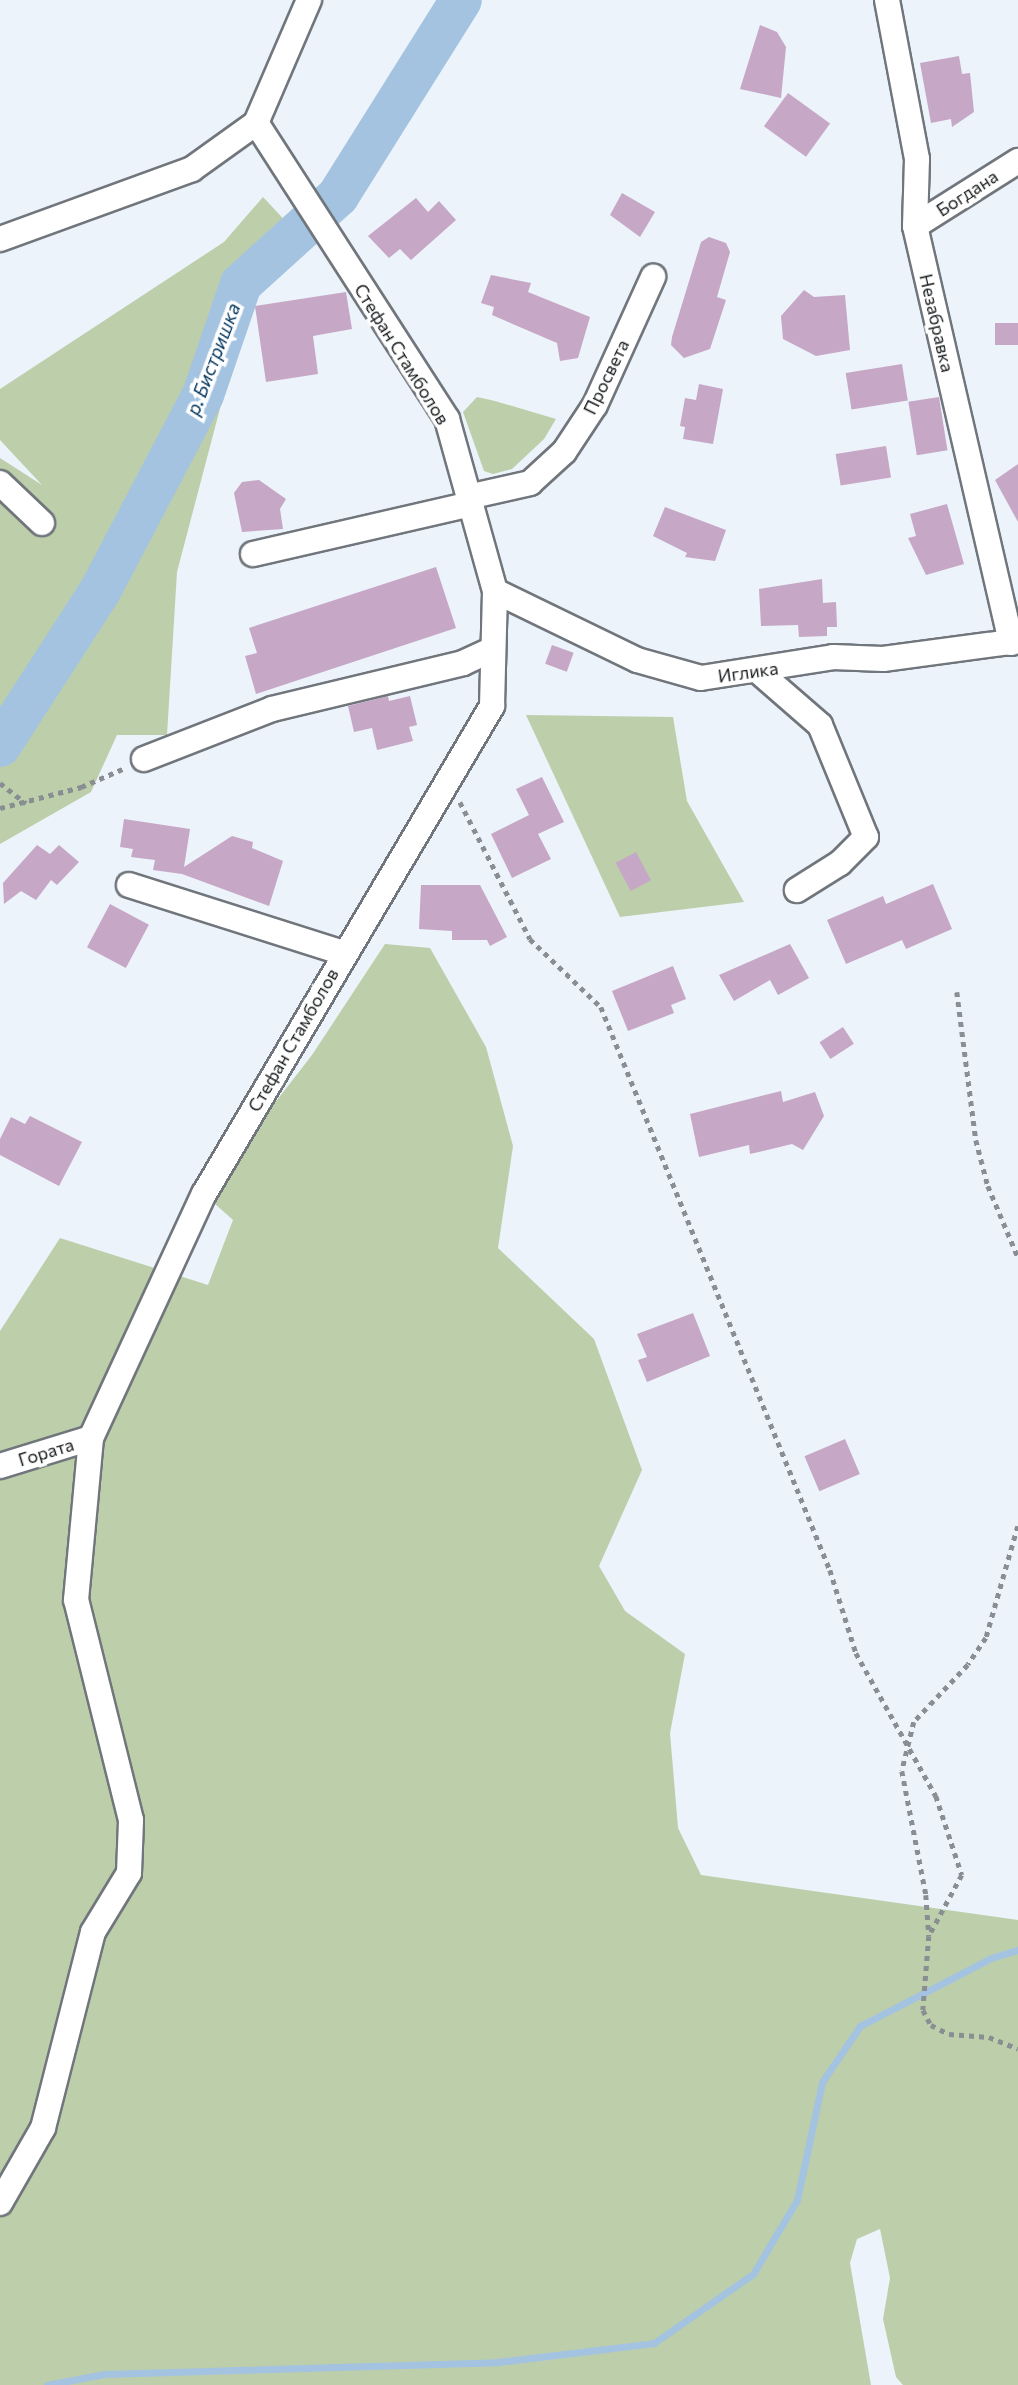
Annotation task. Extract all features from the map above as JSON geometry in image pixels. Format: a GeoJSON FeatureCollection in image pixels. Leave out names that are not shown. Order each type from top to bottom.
{"type":"FeatureCollection","features":[{"type":"Feature","properties":{"kind":"street"},"geometry":{"type":"LineString","coordinates":[[0,239],[181,173],[256,123],[309,0]]}},
{"type":"Feature","properties":{"kind":"street","name":"Незабравка"},"geometry":{"type":"LineString","coordinates":[[887,0],[917,159],[915,226],[1014,642]]}},
{"type":"Feature","properties":{"kind":"street","name":"Стефан Стамболов"},"geometry":{"type":"LineString","coordinates":[[0,2203],[43,2128],[93,1932],[129,1873],[131,1819],[76,1600],[91,1438],[204,1194],[492,706],[495,591],[447,419],[324,233],[256,123]]}},
{"type":"Feature","properties":{"kind":"street","name":"Богдана"},"geometry":{"type":"LineString","coordinates":[[915,226],[1018,161]]}},
{"type":"Feature","properties":{"kind":"street","name":"Просвета"},"geometry":{"type":"LineString","coordinates":[[253,554],[470,501],[530,483],[564,452],[595,405],[653,277]]}},
{"type":"Feature","properties":{"kind":"street"},"geometry":{"type":"LineString","coordinates":[[0,483],[42,523]]}},
{"type":"Feature","properties":{"kind":"street","name":"Иглика"},"geometry":{"type":"LineString","coordinates":[[495,591],[637,660],[701,678],[759,672],[833,657],[883,659],[1014,642]]}},
{"type":"Feature","properties":{"kind":"street"},"geometry":{"type":"LineString","coordinates":[[144,759],[272,709],[463,663],[493,649]]}},
{"type":"Feature","properties":{"kind":"street"},"geometry":{"type":"LineString","coordinates":[[759,672],[820,725],[834,746],[866,836],[840,863],[797,890]]}},
{"type":"Feature","properties":{"kind":"street"},"geometry":{"type":"LineString","coordinates":[[129,885],[344,953]]}},
{"type":"Feature","properties":{"kind":"street","name":"Гората"},"geometry":{"type":"LineString","coordinates":[[0,1466],[91,1438]]}},
{"type":"Feature","properties":{"kind":"path"},"geometry":{"type":"LineString","coordinates":[[0,808],[26,803],[144,759]]}},
{"type":"Feature","properties":{"kind":"path"},"geometry":{"type":"LineString","coordinates":[[449,780],[530,939],[600,1007],[830,1570],[856,1653],[904,1746],[936,1796],[962,1875],[929,1936]]}},
{"type":"Feature","properties":{"kind":"path"},"geometry":{"type":"LineString","coordinates":[[0,783],[26,803]]}},
{"type":"Feature","properties":{"kind":"path"},"geometry":{"type":"LineString","coordinates":[[957,992],[976,1140],[988,1186],[1017,1255]]}},
{"type":"Feature","properties":{"kind":"path"},"geometry":{"type":"LineString","coordinates":[[1018,1526],[986,1638],[968,1665],[914,1722],[904,1746],[902,1771],[929,1936],[922,1996],[931,2025],[949,2034],[1009,2042],[1018,2049]]}},
{"type":"Feature","properties":{"kind":"green space"},"geometry":{"type":"Polygon","coordinates":[[[263,197],[304,241],[253,283],[177,572],[167,735],[117,735],[91,792],[0,844],[0,458],[42,485],[0,440],[0,389],[224,242],[263,197]]]}},
{"type":"Feature","properties":{"kind":"green space"},"geometry":{"type":"Polygon","coordinates":[[[477,397],[556,419],[544,439],[512,469],[493,474],[484,471],[463,412],[477,397]]]}},
{"type":"Feature","properties":{"kind":"green space"},"geometry":{"type":"Polygon","coordinates":[[[526,715],[673,717],[687,801],[744,902],[620,917],[526,715]]]}},
{"type":"Feature","properties":{"kind":"green space"},"geometry":{"type":"Polygon","coordinates":[[[385,944],[430,948],[486,1047],[513,1146],[498,1248],[594,1339],[642,1470],[599,1566],[625,1611],[685,1654],[670,1733],[678,1828],[701,1875],[1018,1920],[1018,2385],[903,2385],[896,2377],[883,2319],[890,2278],[880,2229],[857,2239],[850,2263],[871,2385],[0,2385],[0,1331],[60,1238],[208,1285],[233,1220],[204,1194],[312,1055],[385,944]]]}},
{"type":"Feature","properties":{"kind":"building"},"geometry":{"type":"Polygon","coordinates":[[[760,25],[777,32],[786,47],[781,98],[740,89],[760,25]]]}},
{"type":"Feature","properties":{"kind":"building"},"geometry":{"type":"Polygon","coordinates":[[[959,56],[962,74],[970,73],[974,112],[952,127],[951,119],[931,123],[920,63],[959,56]]]}},
{"type":"Feature","properties":{"kind":"building"},"geometry":{"type":"Polygon","coordinates":[[[788,93],[830,124],[806,157],[764,126],[788,93]]]}},
{"type":"Feature","properties":{"kind":"building"},"geometry":{"type":"Polygon","coordinates":[[[622,193],[655,212],[640,237],[610,215],[622,193]]]}},
{"type":"Feature","properties":{"kind":"building"},"geometry":{"type":"Polygon","coordinates":[[[416,198],[428,212],[439,201],[456,220],[411,260],[400,249],[389,258],[368,236],[416,198]]]}},
{"type":"Feature","properties":{"kind":"building"},"geometry":{"type":"Polygon","coordinates":[[[709,237],[726,243],[730,252],[717,297],[726,300],[710,349],[684,358],[671,345],[672,337],[701,242],[709,237]]]}},
{"type":"Feature","properties":{"kind":"building"},"geometry":{"type":"Polygon","coordinates":[[[491,275],[531,283],[528,292],[590,317],[578,358],[560,361],[557,343],[492,315],[494,307],[481,303],[491,275]]]}},
{"type":"Feature","properties":{"kind":"building"},"geometry":{"type":"Polygon","coordinates":[[[804,290],[814,297],[845,295],[850,350],[816,356],[783,339],[781,316],[804,290]]]}},
{"type":"Feature","properties":{"kind":"building"},"geometry":{"type":"Polygon","coordinates":[[[346,292],[352,329],[313,336],[318,374],[266,382],[255,306],[346,292]]]}},
{"type":"Feature","properties":{"kind":"building"},"geometry":{"type":"Polygon","coordinates":[[[995,323],[1018,323],[1018,345],[995,345],[995,323]]]}},
{"type":"Feature","properties":{"kind":"building"},"geometry":{"type":"Polygon","coordinates":[[[902,364],[908,401],[851,409],[846,373],[902,364]]]}},
{"type":"Feature","properties":{"kind":"building"},"geometry":{"type":"Polygon","coordinates":[[[699,384],[723,389],[713,444],[683,439],[685,427],[680,426],[685,398],[696,400],[699,384]]]}},
{"type":"Feature","properties":{"kind":"building"},"geometry":{"type":"Polygon","coordinates":[[[939,397],[947,450],[917,455],[908,402],[939,397]]]}},
{"type":"Feature","properties":{"kind":"building"},"geometry":{"type":"Polygon","coordinates":[[[886,446],[891,478],[841,486],[836,454],[886,446]]]}},
{"type":"Feature","properties":{"kind":"building"},"geometry":{"type":"Polygon","coordinates":[[[1018,464],[1018,522],[995,480],[1018,464]]]}},
{"type":"Feature","properties":{"kind":"building"},"geometry":{"type":"Polygon","coordinates":[[[259,480],[286,499],[280,509],[283,529],[242,532],[234,493],[242,482],[259,480]]]}},
{"type":"Feature","properties":{"kind":"building"},"geometry":{"type":"Polygon","coordinates":[[[947,504],[964,564],[926,575],[908,538],[916,536],[910,514],[947,504]]]}},
{"type":"Feature","properties":{"kind":"building"},"geometry":{"type":"Polygon","coordinates":[[[665,507],[726,530],[715,561],[685,557],[687,553],[653,536],[665,507]]]}},
{"type":"Feature","properties":{"kind":"building"},"geometry":{"type":"Polygon","coordinates":[[[436,567],[456,628],[256,694],[245,656],[257,653],[249,628],[436,567]]]}},
{"type":"Feature","properties":{"kind":"building"},"geometry":{"type":"Polygon","coordinates":[[[822,579],[823,603],[836,602],[837,627],[827,627],[827,636],[799,637],[798,625],[761,626],[759,589],[822,579]]]}},
{"type":"Feature","properties":{"kind":"building"},"geometry":{"type":"Polygon","coordinates":[[[552,645],[574,653],[567,672],[545,664],[552,645]]]}},
{"type":"Feature","properties":{"kind":"building"},"geometry":{"type":"Polygon","coordinates":[[[388,696],[389,701],[410,696],[417,725],[409,727],[413,741],[377,750],[372,728],[354,732],[348,706],[388,696]]]}},
{"type":"Feature","properties":{"kind":"building"},"geometry":{"type":"Polygon","coordinates":[[[542,777],[564,822],[538,834],[551,859],[512,878],[491,834],[529,815],[516,789],[542,777]]]}},
{"type":"Feature","properties":{"kind":"building"},"geometry":{"type":"Polygon","coordinates":[[[124,819],[190,829],[184,867],[232,836],[253,842],[252,848],[283,861],[269,906],[182,874],[153,870],[155,860],[131,857],[133,849],[120,847],[124,819]]]}},
{"type":"Feature","properties":{"kind":"building"},"geometry":{"type":"Polygon","coordinates":[[[37,845],[50,854],[59,845],[79,862],[57,885],[51,880],[36,900],[21,891],[4,904],[3,883],[37,845]]]}},
{"type":"Feature","properties":{"kind":"building"},"geometry":{"type":"Polygon","coordinates":[[[636,852],[651,880],[631,891],[616,863],[636,852]]]}},
{"type":"Feature","properties":{"kind":"building"},"geometry":{"type":"Polygon","coordinates":[[[933,884],[952,929],[906,949],[902,940],[846,964],[827,920],[883,896],[886,904],[933,884]]]}},
{"type":"Feature","properties":{"kind":"building"},"geometry":{"type":"Polygon","coordinates":[[[421,885],[480,885],[507,937],[490,946],[487,940],[452,940],[452,931],[419,929],[421,885]]]}},
{"type":"Feature","properties":{"kind":"building"},"geometry":{"type":"Polygon","coordinates":[[[110,904],[149,925],[126,968],[87,947],[110,904]]]}},
{"type":"Feature","properties":{"kind":"building"},"geometry":{"type":"Polygon","coordinates":[[[790,944],[809,978],[778,995],[770,980],[734,1001],[719,975],[790,944]]]}},
{"type":"Feature","properties":{"kind":"building"},"geometry":{"type":"Polygon","coordinates":[[[673,966],[686,999],[671,1005],[674,1013],[628,1031],[612,991],[673,966]]]}},
{"type":"Feature","properties":{"kind":"building"},"geometry":{"type":"Polygon","coordinates":[[[843,1027],[854,1044],[830,1059],[820,1042],[843,1027]]]}},
{"type":"Feature","properties":{"kind":"building"},"geometry":{"type":"Polygon","coordinates":[[[781,1091],[783,1102],[815,1092],[824,1116],[803,1150],[792,1144],[750,1154],[749,1145],[699,1157],[690,1114],[781,1091]]]}},
{"type":"Feature","properties":{"kind":"building"},"geometry":{"type":"Polygon","coordinates":[[[30,1116],[82,1142],[59,1186],[0,1155],[0,1139],[11,1117],[25,1124],[30,1116]]]}},
{"type":"Feature","properties":{"kind":"building"},"geometry":{"type":"Polygon","coordinates":[[[693,1313],[710,1356],[647,1382],[638,1360],[647,1357],[637,1334],[693,1313]]]}},
{"type":"Feature","properties":{"kind":"building"},"geometry":{"type":"Polygon","coordinates":[[[845,1439],[860,1474],[819,1491],[804,1456],[845,1439]]]}},
{"type":"Feature","properties":{"kind":"waterway","name":"р. Бистришка"},"geometry":{"type":"LineString","coordinates":[[0,746],[100,591],[203,395],[241,284],[338,196],[461,0]]}},
{"type":"Feature","properties":{"kind":"waterway"},"geometry":{"type":"LineString","coordinates":[[47,2385],[104,2374],[498,2362],[654,2343],[753,2274],[797,2200],[822,2082],[860,2026],[991,1958],[1018,1950]]}}]}
